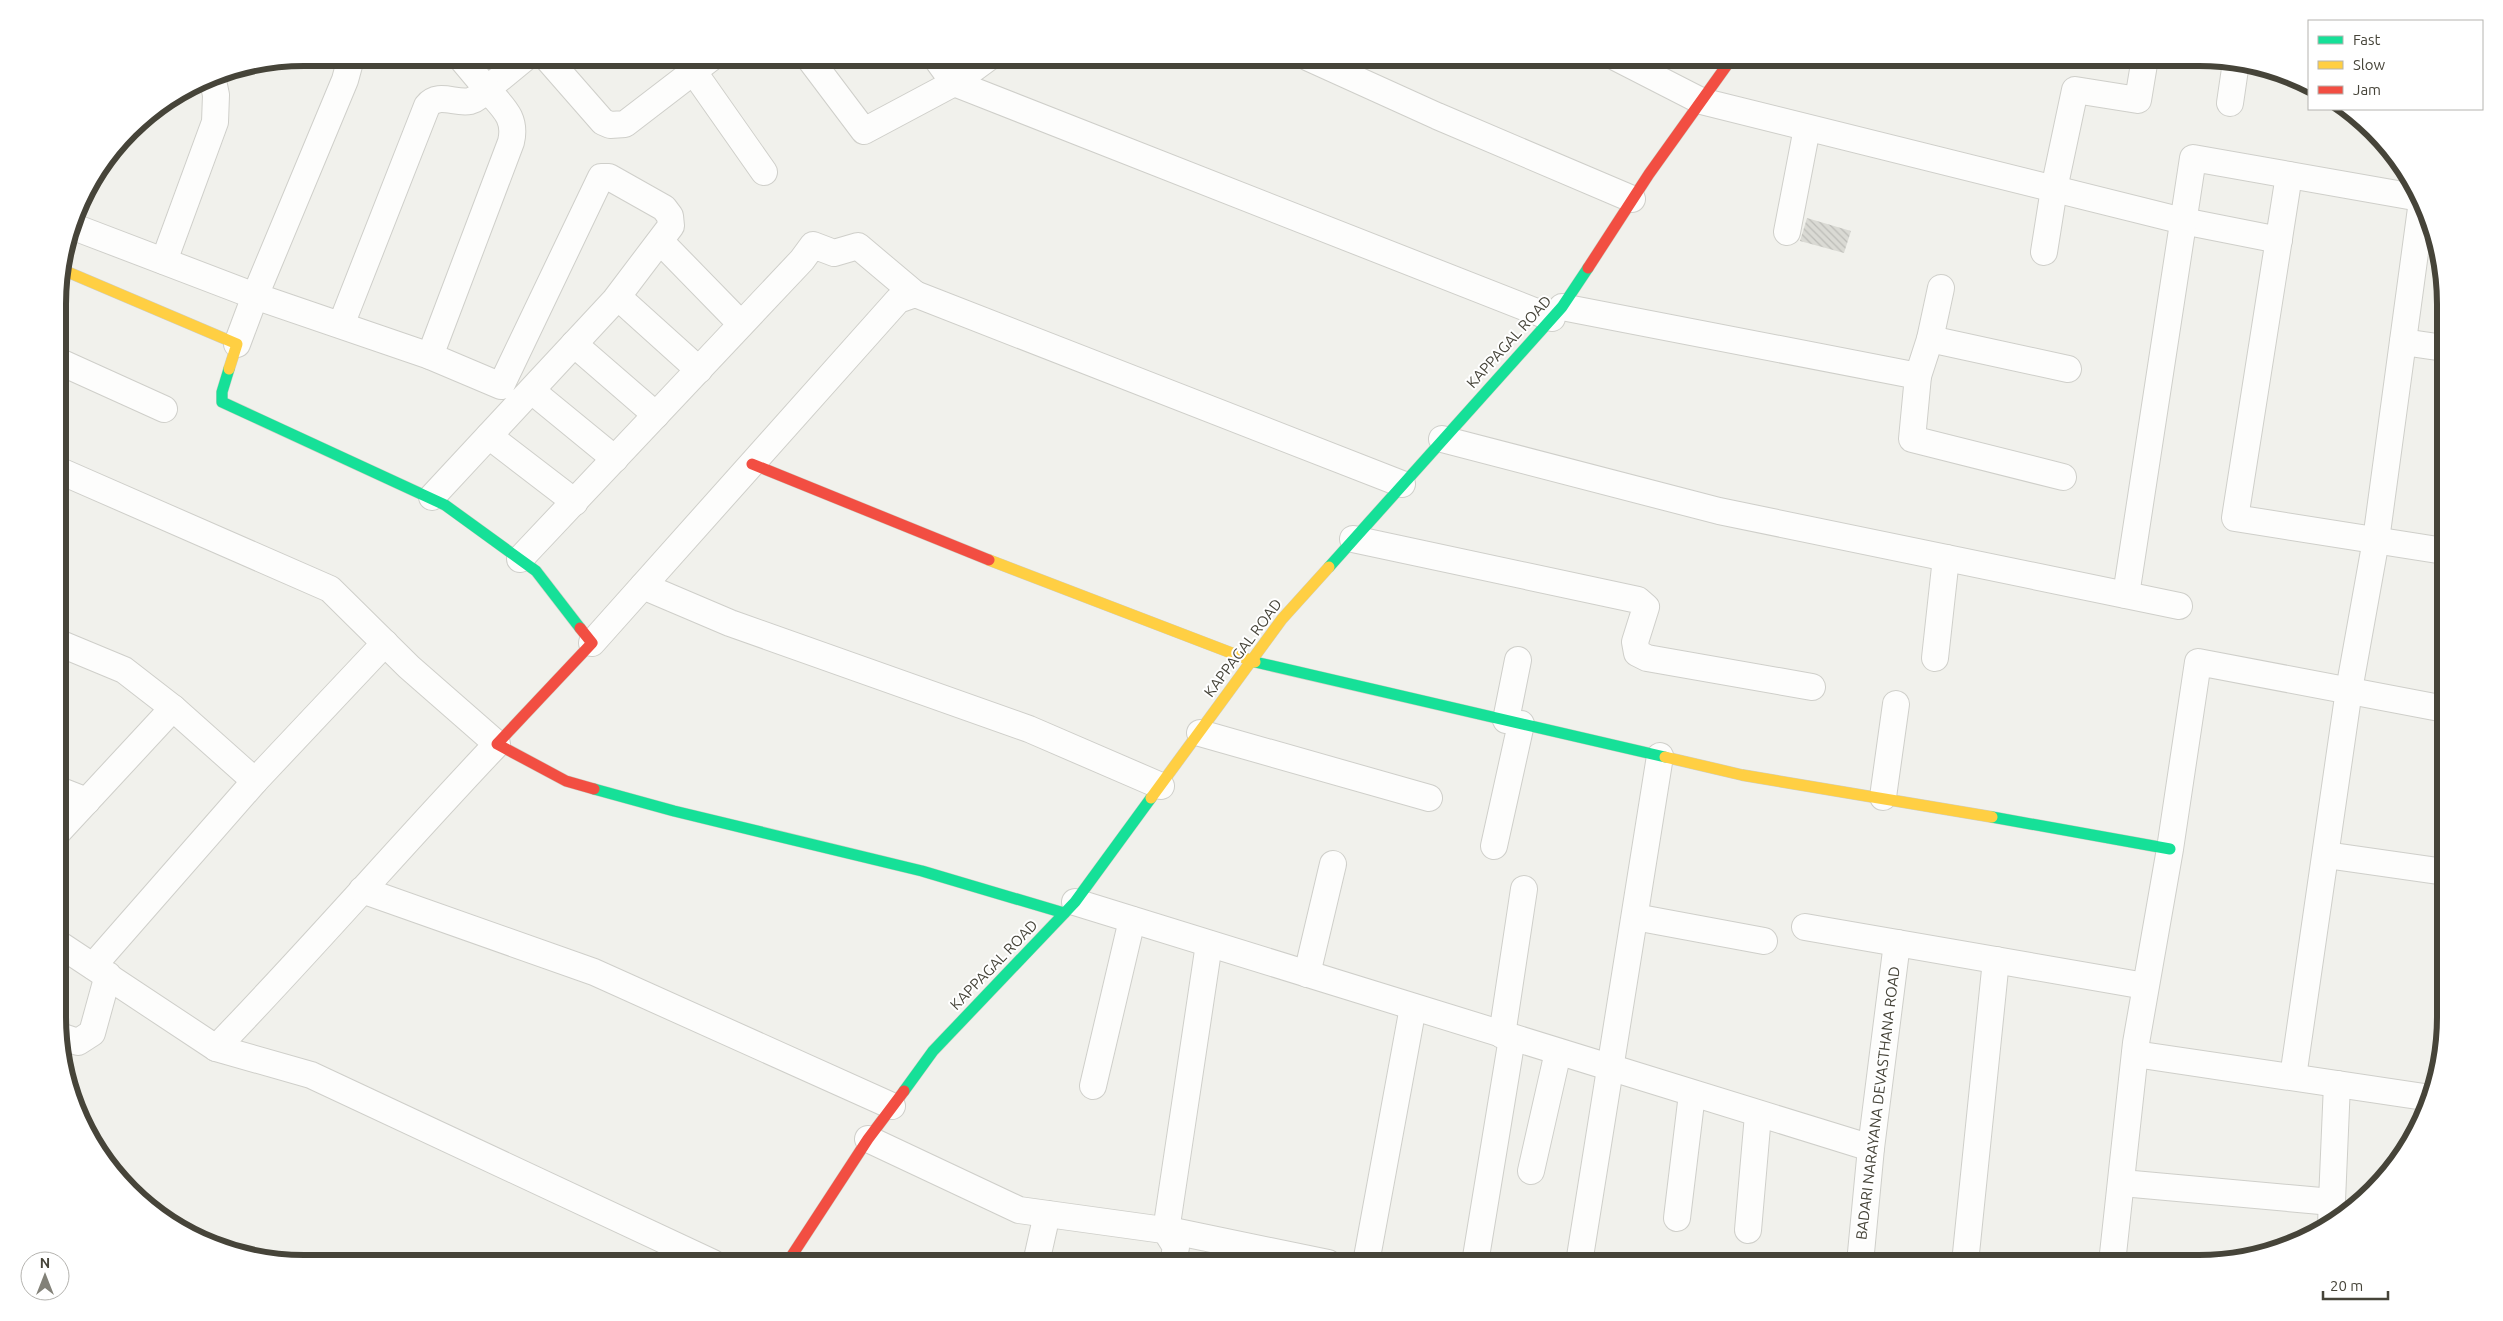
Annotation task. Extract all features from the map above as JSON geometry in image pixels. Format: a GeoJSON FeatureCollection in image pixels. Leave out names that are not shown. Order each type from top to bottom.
{"type":"FeatureCollection","features":[{"type":"Feature","properties":{"kind":"street"},"geometry":{"type":"LineString","coordinates":[[348,66],[345,80],[255,296],[222,392],[222,402],[432,497],[536,571],[592,643]]}},
{"type":"Feature","properties":{"kind":"street"},"geometry":{"type":"LineString","coordinates":[[430,356],[512,142],[515,128],[509,116],[468,66]]}},
{"type":"Feature","properties":{"kind":"street"},"geometry":{"type":"LineString","coordinates":[[340,325],[427,106],[437,99],[469,101],[477,98],[514,66]]}},
{"type":"Feature","properties":{"kind":"street"},"geometry":{"type":"LineString","coordinates":[[555,66],[603,122],[610,126],[625,124],[690,66]]}},
{"type":"Feature","properties":{"kind":"street"},"geometry":{"type":"LineString","coordinates":[[699,66],[764,172]]}},
{"type":"Feature","properties":{"kind":"street"},"geometry":{"type":"LineString","coordinates":[[815,66],[864,131],[954,83],[977,66]]}},
{"type":"Feature","properties":{"kind":"street"},"geometry":{"type":"LineString","coordinates":[[942,66],[954,83],[1557,312],[1918,376]]}},
{"type":"Feature","properties":{"kind":"street"},"geometry":{"type":"LineString","coordinates":[[1327,66],[1632,199]]}},
{"type":"Feature","properties":{"kind":"street"},"geometry":{"type":"LineString","coordinates":[[1633,66],[1701,101],[2183,221],[2279,240]]}},
{"type":"Feature","properties":{"kind":"street","name":"KAPPAGAL ROAD"},"geometry":{"type":"LineString","coordinates":[[792,1255],[868,1139],[933,1051],[1069,908],[1161,786],[1282,619],[1557,312],[1632,199],[1726,66]]}},
{"type":"Feature","properties":{"kind":"street"},"geometry":{"type":"LineString","coordinates":[[2044,252],[2054,189],[2075,90],[2138,100],[2144,66]]}},
{"type":"Feature","properties":{"kind":"street"},"geometry":{"type":"LineString","coordinates":[[2230,103],[2235,69]]}},
{"type":"Feature","properties":{"kind":"street"},"geometry":{"type":"LineString","coordinates":[[164,261],[215,122],[217,108],[213,84]]}},
{"type":"Feature","properties":{"kind":"street"},"geometry":{"type":"LineString","coordinates":[[1787,232],[1807,128]]}},
{"type":"Feature","properties":{"kind":"street"},"geometry":{"type":"LineString","coordinates":[[2126,595],[2193,158],[2411,196]]}},
{"type":"Feature","properties":{"kind":"street"},"geometry":{"type":"LineString","coordinates":[[2289,175],[2235,518],[2437,550]]}},
{"type":"Feature","properties":{"kind":"street"},"geometry":{"type":"LineString","coordinates":[[432,497],[618,298],[671,226],[670,216],[664,208],[609,177],[601,178],[501,386]]}},
{"type":"Feature","properties":{"kind":"street"},"geometry":{"type":"LineString","coordinates":[[2293,1077],[2349,690],[2376,540],[2420,216]]}},
{"type":"Feature","properties":{"kind":"street"},"geometry":{"type":"LineString","coordinates":[[79,229],[255,296],[430,356],[501,386],[528,395],[615,459]]}},
{"type":"Feature","properties":{"kind":"street"},"geometry":{"type":"LineString","coordinates":[[661,242],[741,324]]}},
{"type":"Feature","properties":{"kind":"street"},"geometry":{"type":"LineString","coordinates":[[520,560],[802,260],[813,245],[834,253],[858,246],[916,294],[1402,484]]}},
{"type":"Feature","properties":{"kind":"street"},"geometry":{"type":"LineString","coordinates":[[68,272],[237,344]]}},
{"type":"Feature","properties":{"kind":"street"},"geometry":{"type":"LineString","coordinates":[[1941,288],[1930,339],[1918,376],[1912,439],[2063,477]]}},
{"type":"Feature","properties":{"kind":"street"},"geometry":{"type":"LineString","coordinates":[[216,1048],[283,979],[362,890],[644,586],[898,300],[916,294]]}},
{"type":"Feature","properties":{"kind":"street"},"geometry":{"type":"LineString","coordinates":[[618,298],[699,370]]}},
{"type":"Feature","properties":{"kind":"street"},"geometry":{"type":"LineString","coordinates":[[1930,339],[2068,369]]}},
{"type":"Feature","properties":{"kind":"street"},"geometry":{"type":"LineString","coordinates":[[2403,342],[2437,347]]}},
{"type":"Feature","properties":{"kind":"street"},"geometry":{"type":"LineString","coordinates":[[574,344],[656,415]]}},
{"type":"Feature","properties":{"kind":"street"},"geometry":{"type":"LineString","coordinates":[[66,365],[164,409]]}},
{"type":"Feature","properties":{"kind":"street"},"geometry":{"type":"LineString","coordinates":[[489,436],[575,502]]}},
{"type":"Feature","properties":{"kind":"street"},"geometry":{"type":"LineString","coordinates":[[1442,439],[1719,511],[2179,606]]}},
{"type":"Feature","properties":{"kind":"street"},"geometry":{"type":"LineString","coordinates":[[752,464],[976,555],[1251,661],[1742,775],[1882,797],[2170,849]]}},
{"type":"Feature","properties":{"kind":"street"},"geometry":{"type":"LineString","coordinates":[[66,474],[330,590],[409,667],[497,744],[566,781],[674,811],[1069,908],[1132,920],[1758,1115],[1871,1148]]}},
{"type":"Feature","properties":{"kind":"street"},"geometry":{"type":"LineString","coordinates":[[1352,539],[1638,600],[1646,607],[1635,642],[1637,653],[1647,658],[1812,687]]}},
{"type":"Feature","properties":{"kind":"street"},"geometry":{"type":"LineString","coordinates":[[1934,658],[1946,558]]}},
{"type":"Feature","properties":{"kind":"street"},"geometry":{"type":"LineString","coordinates":[[644,586],[730,623],[1029,729],[1161,786]]}},
{"type":"Feature","properties":{"kind":"street"},"geometry":{"type":"LineString","coordinates":[[67,1038],[78,1042],[92,1033],[101,971],[255,781],[385,643]]}},
{"type":"Feature","properties":{"kind":"street"},"geometry":{"type":"LineString","coordinates":[[66,646],[124,670],[173,708],[255,781]]}},
{"type":"Feature","properties":{"kind":"street"},"geometry":{"type":"LineString","coordinates":[[1494,846],[1514,722],[1518,660]]}},
{"type":"Feature","properties":{"kind":"street"},"geometry":{"type":"LineString","coordinates":[[2113,1255],[2135,1054],[2145,986],[2170,849],[2198,662],[2437,707]]}},
{"type":"Feature","properties":{"kind":"street"},"geometry":{"type":"LineString","coordinates":[[1882,797],[1896,704]]}},
{"type":"Feature","properties":{"kind":"street"},"geometry":{"type":"LineString","coordinates":[[66,824],[173,708]]}},
{"type":"Feature","properties":{"kind":"street"},"geometry":{"type":"LineString","coordinates":[[1200,733],[1429,798]]}},
{"type":"Feature","properties":{"kind":"street"},"geometry":{"type":"LineString","coordinates":[[1580,1255],[1612,1069],[1660,756]]}},
{"type":"Feature","properties":{"kind":"street"},"geometry":{"type":"LineString","coordinates":[[66,793],[87,801]]}},
{"type":"Feature","properties":{"kind":"street"},"geometry":{"type":"LineString","coordinates":[[2326,856],[2437,871]]}},
{"type":"Feature","properties":{"kind":"street"},"geometry":{"type":"LineString","coordinates":[[1307,974],[1333,864]]}},
{"type":"Feature","properties":{"kind":"street"},"geometry":{"type":"LineString","coordinates":[[362,890],[594,972],[892,1106]]}},
{"type":"Feature","properties":{"kind":"street"},"geometry":{"type":"LineString","coordinates":[[1476,1255],[1507,1036],[1524,890]]}},
{"type":"Feature","properties":{"kind":"street"},"geometry":{"type":"LineString","coordinates":[[1635,917],[1764,941]]}},
{"type":"Feature","properties":{"kind":"street"},"geometry":{"type":"LineString","coordinates":[[1094,1086],[1132,920]]}},
{"type":"Feature","properties":{"kind":"street"},"geometry":{"type":"LineString","coordinates":[[1805,927],[2145,986]]}},
{"type":"Feature","properties":{"kind":"street","name":"BADARI NARAYANA DEVASTHANA ROAD"},"geometry":{"type":"LineString","coordinates":[[1861,1255],[1871,1148],[1897,943]]}},
{"type":"Feature","properties":{"kind":"street"},"geometry":{"type":"LineString","coordinates":[[1174,1255],[1176,1247],[1166,1231],[1209,944]]}},
{"type":"Feature","properties":{"kind":"street"},"geometry":{"type":"LineString","coordinates":[[66,948],[216,1048],[311,1074],[696,1255]]}},
{"type":"Feature","properties":{"kind":"street"},"geometry":{"type":"LineString","coordinates":[[1967,1255],[1996,960]]}},
{"type":"Feature","properties":{"kind":"street"},"geometry":{"type":"LineString","coordinates":[[1367,1255],[1413,1007]]}},
{"type":"Feature","properties":{"kind":"street"},"geometry":{"type":"LineString","coordinates":[[1531,1171],[1558,1052]]}},
{"type":"Feature","properties":{"kind":"street"},"geometry":{"type":"LineString","coordinates":[[2135,1054],[2423,1097]]}},
{"type":"Feature","properties":{"kind":"street"},"geometry":{"type":"LineString","coordinates":[[2122,1183],[2331,1213],[2338,1084]]}},
{"type":"Feature","properties":{"kind":"street"},"geometry":{"type":"LineString","coordinates":[[1677,1218],[1692,1094]]}},
{"type":"Feature","properties":{"kind":"street"},"geometry":{"type":"LineString","coordinates":[[1748,1230],[1758,1115]]}},
{"type":"Feature","properties":{"kind":"street"},"geometry":{"type":"LineString","coordinates":[[868,1139],[1019,1210],[1166,1231],[1284,1255]]}},
{"type":"Feature","properties":{"kind":"street"},"geometry":{"type":"LineString","coordinates":[[1038,1255],[1048,1214]]}},
{"type":"Feature","properties":{"kind":"building"},"geometry":{"type":"Polygon","coordinates":[[[1807,218],[1851,231],[1844,253],[1800,241],[1807,218]]]}},
{"type":"Feature","properties":{"kind":"traffic: fast"},"geometry":{"type":"LineString","coordinates":[[1329,567],[1562,307],[1588,268]]}},
{"type":"Feature","properties":{"kind":"traffic: fast"},"geometry":{"type":"LineString","coordinates":[[229,369],[222,392],[222,402],[445,505],[536,571],[580,628]]}},
{"type":"Feature","properties":{"kind":"traffic: fast"},"geometry":{"type":"LineString","coordinates":[[1255,662],[1665,757]]}},
{"type":"Feature","properties":{"kind":"traffic: fast"},"geometry":{"type":"LineString","coordinates":[[594,789],[674,811],[922,871],[1064,913]]}},
{"type":"Feature","properties":{"kind":"traffic: fast"},"geometry":{"type":"LineString","coordinates":[[904,1091],[933,1051],[1075,902],[1151,798]]}},
{"type":"Feature","properties":{"kind":"traffic: fast"},"geometry":{"type":"LineString","coordinates":[[1992,817],[2170,849]]}},
{"type":"Feature","properties":{"kind":"traffic: slow"},"geometry":{"type":"LineString","coordinates":[[68,272],[237,344],[229,369]]}},
{"type":"Feature","properties":{"kind":"traffic: slow"},"geometry":{"type":"LineString","coordinates":[[989,560],[1255,662]]}},
{"type":"Feature","properties":{"kind":"traffic: slow"},"geometry":{"type":"LineString","coordinates":[[1151,798],[1282,619],[1329,567]]}},
{"type":"Feature","properties":{"kind":"traffic: slow"},"geometry":{"type":"LineString","coordinates":[[1665,757],[1742,775],[1992,817]]}},
{"type":"Feature","properties":{"kind":"traffic: jam"},"geometry":{"type":"LineString","coordinates":[[1588,268],[1649,174],[1726,66]]}},
{"type":"Feature","properties":{"kind":"traffic: jam"},"geometry":{"type":"LineString","coordinates":[[752,464],[989,560]]}},
{"type":"Feature","properties":{"kind":"traffic: jam"},"geometry":{"type":"LineString","coordinates":[[580,628],[592,643],[497,744],[566,781],[594,789]]}},
{"type":"Feature","properties":{"kind":"traffic: jam"},"geometry":{"type":"LineString","coordinates":[[792,1255],[868,1139],[904,1091]]}}]}
